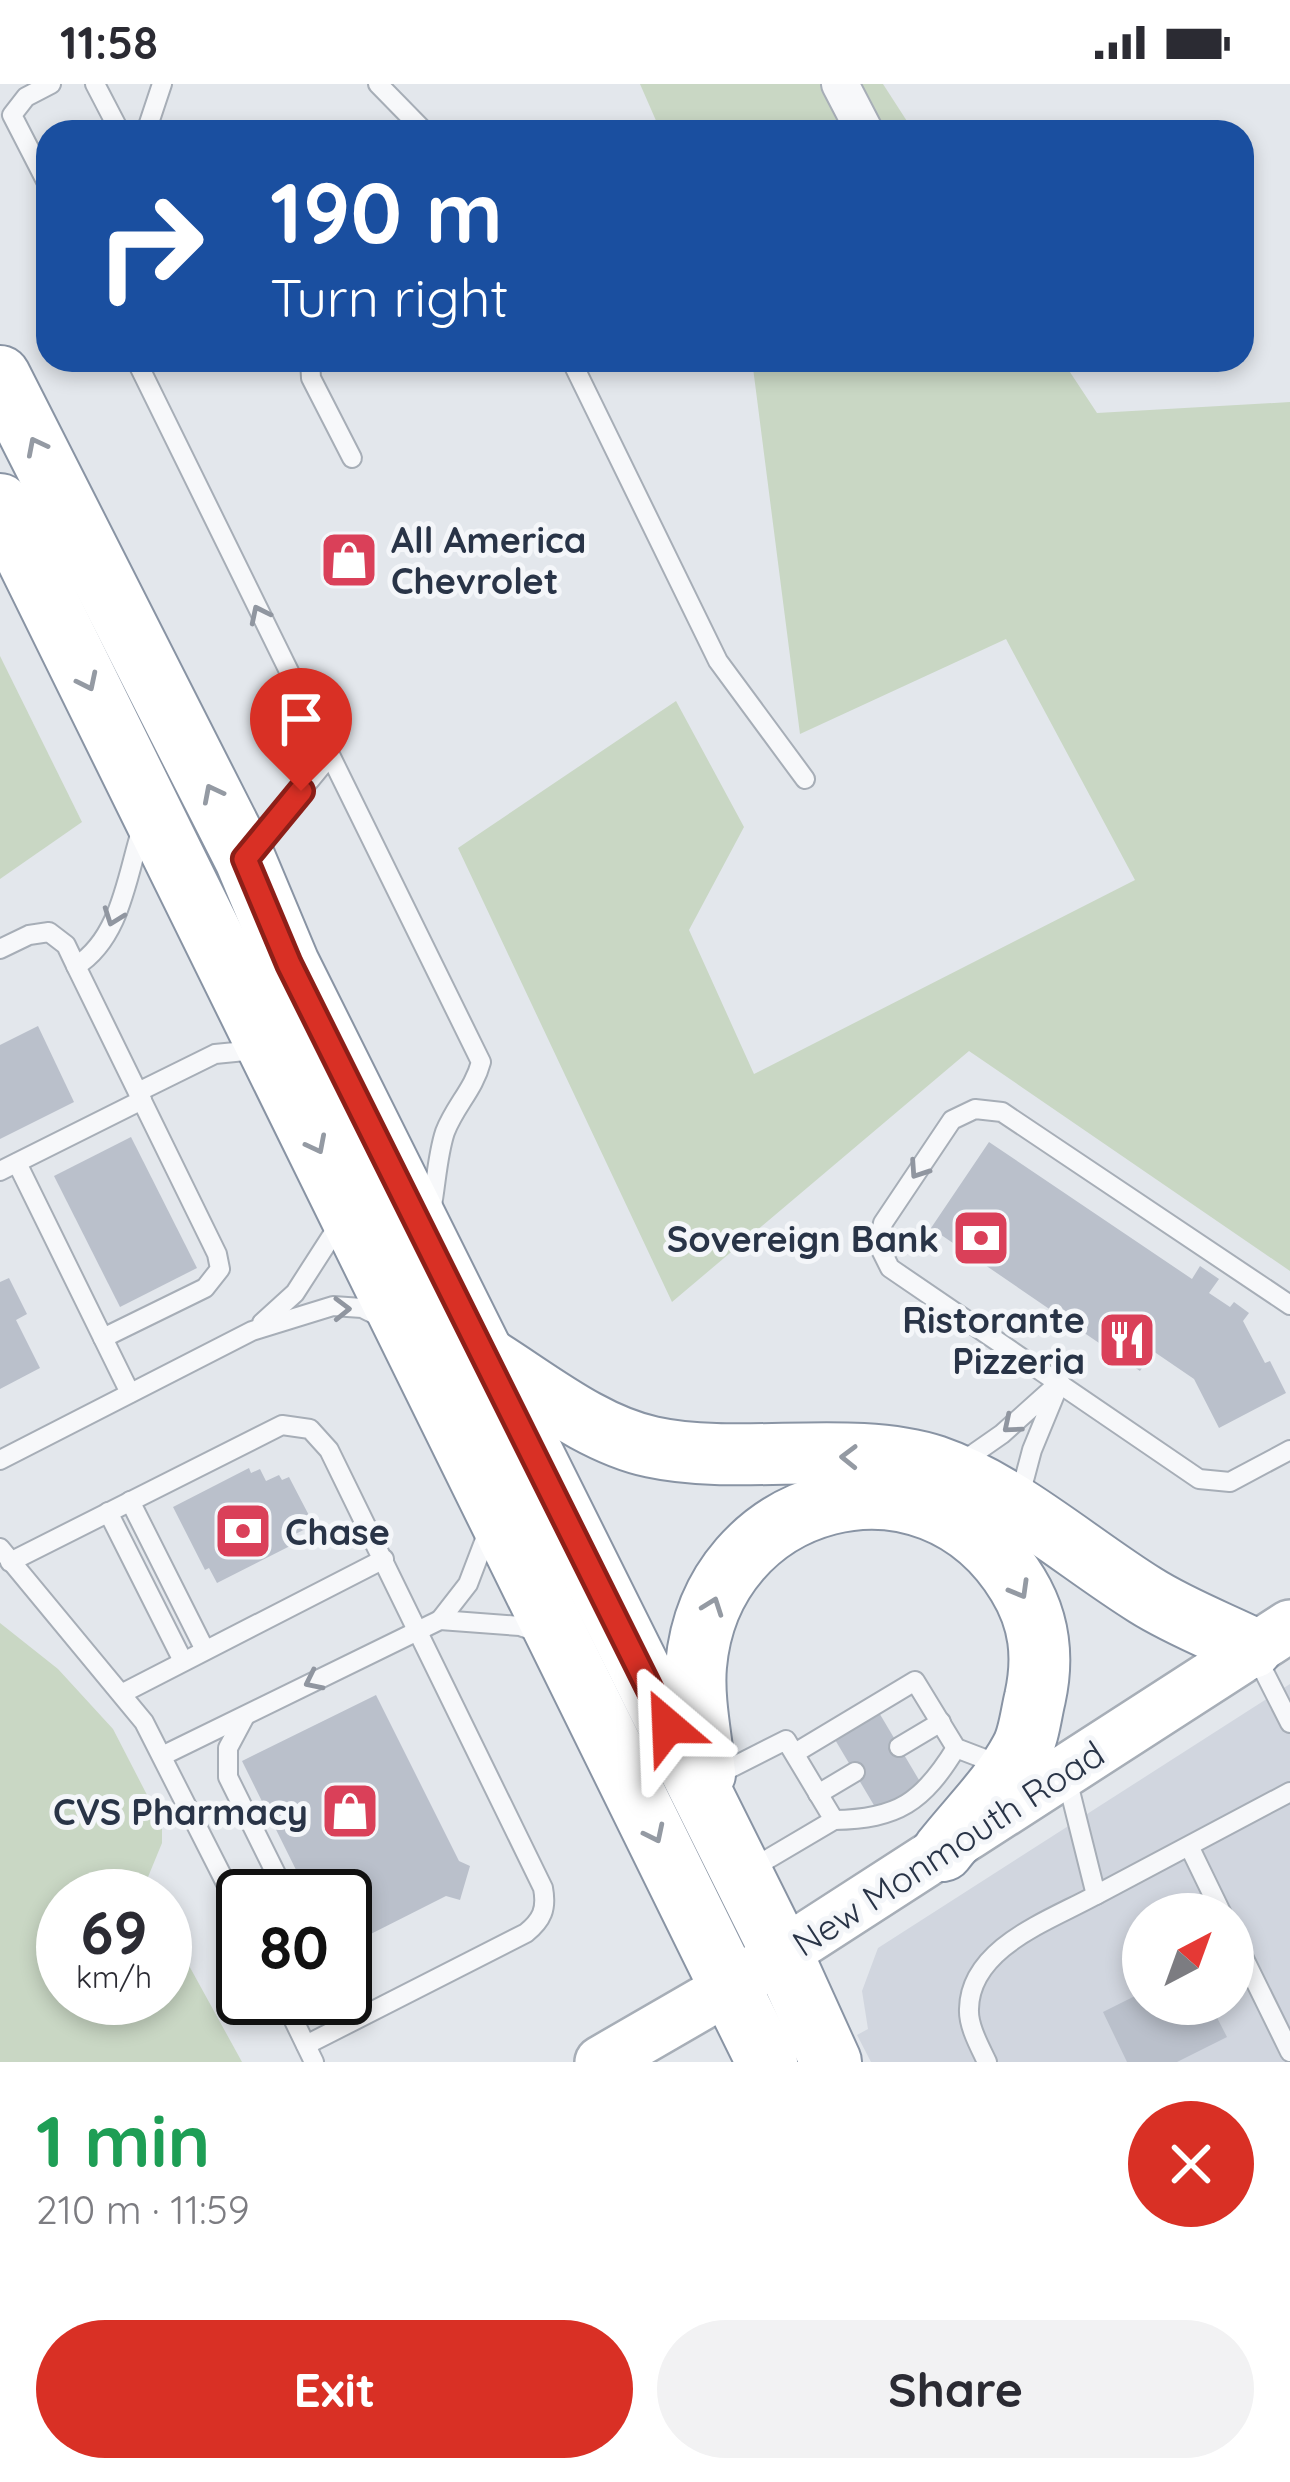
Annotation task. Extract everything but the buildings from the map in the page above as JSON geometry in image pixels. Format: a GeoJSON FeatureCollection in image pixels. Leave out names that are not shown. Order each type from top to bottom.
{"type":"FeatureCollection","features":[{"type":"Feature","properties":{"kind":"highway"},"geometry":{"type":"LineString","coordinates":[[0,376],[245,859],[289,964],[706,1793],[831,2062]]}},
{"type":"Feature","properties":{"kind":"highway"},"geometry":{"type":"LineString","coordinates":[[0,504],[18,576],[148,806],[767,2062]]}},
{"type":"Feature","properties":{"kind":"highway"},"geometry":{"type":"LineString","coordinates":[[484,1356],[612,1434],[652,1447],[893,1459],[948,1472],[1016,1510],[1150,1598],[1271,1637]]}},
{"type":"Feature","properties":{"kind":"highway"},"geometry":{"type":"LineString","coordinates":[[706,1793],[696,1666],[713,1600],[728,1572],[768,1530],[819,1506],[891,1499],[951,1518],[979,1536],[1004,1562],[1038,1629],[1041,1670],[1022,1749],[943,1851]]}},
{"type":"Feature","properties":{"kind":"main road","name":"New Monmouth Road"},"geometry":{"type":"LineString","coordinates":[[1010,1763],[1271,1637]]}},
{"type":"Feature","properties":{"kind":"main road","name":"New Monmouth Road"},"geometry":{"type":"LineString","coordinates":[[601,2062],[729,1988],[943,1851]]}},
{"type":"Feature","properties":{"kind":"street"},"geometry":{"type":"LineString","coordinates":[[840,84],[859,120]]}},
{"type":"Feature","properties":{"kind":"lane"},"geometry":{"type":"LineString","coordinates":[[36,161],[12,115],[26,98],[51,84]]}},
{"type":"Feature","properties":{"kind":"lane"},"geometry":{"type":"LineString","coordinates":[[95,84],[114,120]]}},
{"type":"Feature","properties":{"kind":"lane"},"geometry":{"type":"LineString","coordinates":[[150,120],[162,84]]}},
{"type":"Feature","properties":{"kind":"lane"},"geometry":{"type":"LineString","coordinates":[[378,84],[411,120]]}},
{"type":"Feature","properties":{"kind":"lane"},"geometry":{"type":"LineString","coordinates":[[142,372],[482,1062],[476,1083],[443,1137],[426,1239]]}},
{"type":"Feature","properties":{"kind":"lane"},"geometry":{"type":"LineString","coordinates":[[311,372],[352,458]]}},
{"type":"Feature","properties":{"kind":"lane"},"geometry":{"type":"LineString","coordinates":[[578,372],[718,661],[805,779]]}},
{"type":"Feature","properties":{"kind":"lane"},"geometry":{"type":"LineString","coordinates":[[245,859],[329,757]]}},
{"type":"Feature","properties":{"kind":"lane"},"geometry":{"type":"LineString","coordinates":[[76,966],[101,947],[110,930],[148,806]]}},
{"type":"Feature","properties":{"kind":"lane"},"geometry":{"type":"LineString","coordinates":[[0,950],[29,935],[49,932],[66,945],[217,1254],[220,1269],[205,1288],[103,1338]]}},
{"type":"Feature","properties":{"kind":"lane"},"geometry":{"type":"LineString","coordinates":[[130,1393],[8,1167],[214,1054],[251,1049],[271,1054]]}},
{"type":"Feature","properties":{"kind":"lane"},"geometry":{"type":"LineString","coordinates":[[1290,1305],[1002,1112],[975,1109],[952,1120],[883,1223],[879,1246],[890,1268],[1199,1479],[1230,1482],[1290,1450]]}},
{"type":"Feature","properties":{"kind":"lane"},"geometry":{"type":"LineString","coordinates":[[252,1331],[295,1293],[348,1208]]}},
{"type":"Feature","properties":{"kind":"lane"},"geometry":{"type":"LineString","coordinates":[[0,1460],[252,1331],[309,1312],[349,1306],[389,1322],[418,1351]]}},
{"type":"Feature","properties":{"kind":"lane"},"geometry":{"type":"LineString","coordinates":[[948,1472],[1060,1382]]}},
{"type":"Feature","properties":{"kind":"lane"},"geometry":{"type":"LineString","coordinates":[[1016,1510],[1032,1450],[1060,1382]]}},
{"type":"Feature","properties":{"kind":"lane"},"geometry":{"type":"LineString","coordinates":[[220,1869],[164,1755],[123,1693],[5,1555],[108,1512],[269,1430],[296,1424],[310,1430],[329,1450],[546,1901],[544,1913],[526,1933],[372,2011]]}},
{"type":"Feature","properties":{"kind":"lane"},"geometry":{"type":"LineString","coordinates":[[130,1501],[205,1650]]}},
{"type":"Feature","properties":{"kind":"lane"},"geometry":{"type":"LineString","coordinates":[[440,1620],[468,1584],[495,1507]]}},
{"type":"Feature","properties":{"kind":"lane"},"geometry":{"type":"LineString","coordinates":[[108,1512],[183,1661]]}},
{"type":"Feature","properties":{"kind":"lane"},"geometry":{"type":"LineString","coordinates":[[123,1693],[384,1559]]}},
{"type":"Feature","properties":{"kind":"lane"},"geometry":{"type":"LineString","coordinates":[[164,1755],[440,1620],[520,1626],[564,1646]]}},
{"type":"Feature","properties":{"kind":"lane"},"geometry":{"type":"LineString","coordinates":[[1271,1637],[1290,1723]]}},
{"type":"Feature","properties":{"kind":"lane"},"geometry":{"type":"LineString","coordinates":[[795,1753],[915,1681],[941,1722],[1010,1763],[1096,1895]]}},
{"type":"Feature","properties":{"kind":"lane"},"geometry":{"type":"LineString","coordinates":[[247,1714],[228,1748],[229,1777],[274,1869]]}},
{"type":"Feature","properties":{"kind":"lane"},"geometry":{"type":"LineString","coordinates":[[899,1747],[941,1722]]}},
{"type":"Feature","properties":{"kind":"lane"},"geometry":{"type":"LineString","coordinates":[[706,1793],[786,1740],[834,1820]]}},
{"type":"Feature","properties":{"kind":"lane"},"geometry":{"type":"LineString","coordinates":[[742,1875],[834,1820],[878,1820],[933,1787],[1010,1763]]}},
{"type":"Feature","properties":{"kind":"lane"},"geometry":{"type":"LineString","coordinates":[[818,1794],[855,1772]]}},
{"type":"Feature","properties":{"kind":"lane"},"geometry":{"type":"LineString","coordinates":[[987,2062],[969,2009],[980,1975],[1004,1946],[1290,1792]]}},
{"type":"Feature","properties":{"kind":"lane"},"geometry":{"type":"LineString","coordinates":[[1190,1848],[1212,1893]]}},
{"type":"Feature","properties":{"kind":"lane"},"geometry":{"type":"LineString","coordinates":[[1254,1979],[1290,2052]]}},
{"type":"Feature","properties":{"kind":"lane"},"geometry":{"type":"LineString","coordinates":[[296,2025],[310,2054],[346,2025]]}},
{"type":"Feature","properties":{"kind":"shaded area"},"geometry":{"type":"Polygon","coordinates":[[[1290,1684],[1290,2062],[871,2062],[857,2035],[868,2029],[862,1991],[878,1948],[1290,1684]]]}},
{"type":"Feature","properties":{"kind":"green space"},"geometry":{"type":"Polygon","coordinates":[[[640,84],[883,84],[906,120],[656,120],[640,84]]]}},
{"type":"Feature","properties":{"kind":"green space"},"geometry":{"type":"Polygon","coordinates":[[[754,372],[1070,372],[1097,413],[1290,402],[1290,1271],[969,1051],[672,1302],[458,848],[676,701],[744,827],[689,930],[754,1074],[1135,880],[1006,639],[800,734],[754,372]]]}},
{"type":"Feature","properties":{"kind":"green space"},"geometry":{"type":"Polygon","coordinates":[[[0,656],[82,822],[0,879],[0,656]]]}},
{"type":"Feature","properties":{"kind":"green space"},"geometry":{"type":"Polygon","coordinates":[[[0,1623],[58,1669],[113,1729],[162,1824],[162,1843],[151,1869],[36,1869],[36,2025],[192,2025],[192,1971],[216,2015],[216,2025],[222,2025],[242,2062],[0,2062],[0,1623]]]}},
{"type":"Feature","properties":{"kind":"place","name":"All America Chevrolet"},"geometry":{"type":"Point","coordinates":[349,560]}},
{"type":"Feature","properties":{"kind":"place","name":"Sovereign Bank"},"geometry":{"type":"Point","coordinates":[981,1238]}},
{"type":"Feature","properties":{"kind":"place","name":"Ristorante Pizzeria"},"geometry":{"type":"Point","coordinates":[1127,1340]}},
{"type":"Feature","properties":{"kind":"place","name":"Chase"},"geometry":{"type":"Point","coordinates":[243,1531]}},
{"type":"Feature","properties":{"kind":"place","name":"CVS Pharmacy"},"geometry":{"type":"Point","coordinates":[350,1811]}},
{"type":"Feature","properties":{"kind":"route"},"geometry":{"type":"LineString","coordinates":[[301,791],[245,859],[289,964],[668,1726]]}}]}
